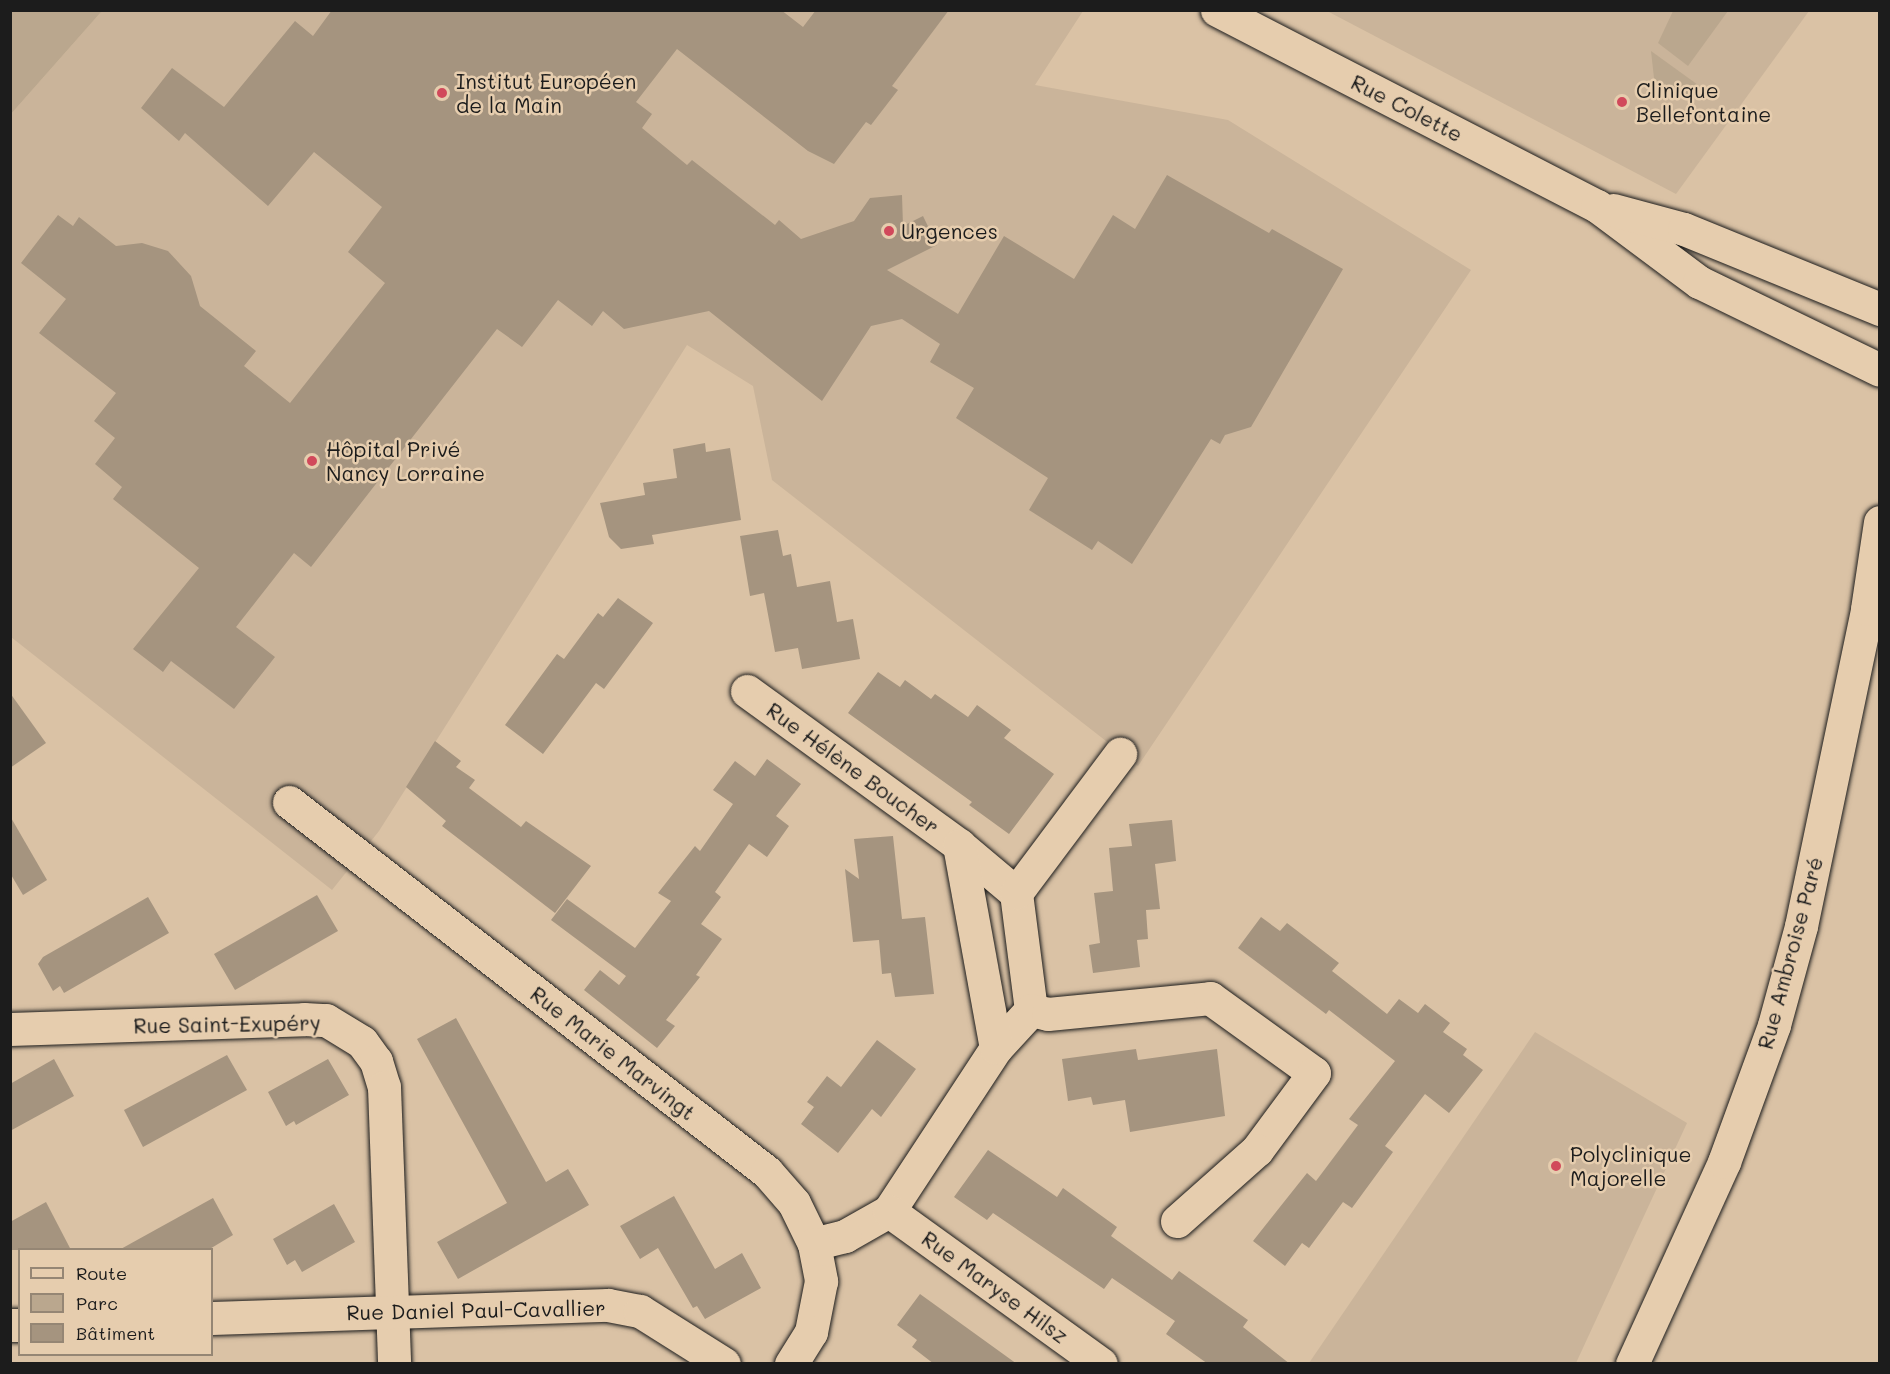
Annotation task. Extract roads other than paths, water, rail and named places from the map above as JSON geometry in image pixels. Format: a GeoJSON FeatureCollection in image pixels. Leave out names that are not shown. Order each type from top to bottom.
{"type":"FeatureCollection","features":[{"type":"Feature","properties":{"kind":"street","name":"Rue Colette"},"geometry":{"type":"LineString","coordinates":[[1217,10],[1597,206],[1699,282],[1880,370]]}},
{"type":"Feature","properties":{"kind":"street","name":"Rue Colette"},"geometry":{"type":"LineString","coordinates":[[1597,206],[1684,228],[1880,309]]}},
{"type":"Feature","properties":{"kind":"street","name":"Rue Ambroise Paré"},"geometry":{"type":"LineString","coordinates":[[1632,1364],[1712,1190],[1774,1025],[1803,915],[1867,609],[1880,522]]}},
{"type":"Feature","properties":{"kind":"street","name":"Rue Hélène Boucher"},"geometry":{"type":"LineString","coordinates":[[747,691],[959,845],[1016,893]]}},
{"type":"Feature","properties":{"kind":"street"},"geometry":{"type":"LineString","coordinates":[[814,1244],[844,1236],[889,1211],[996,1048],[1031,1010],[1016,893],[1120,753]]}},
{"type":"Feature","properties":{"kind":"street","name":"Rue Marie Marvingt"},"geometry":{"type":"LineString","coordinates":[[289,802],[767,1172],[794,1203],[814,1244],[821,1281],[811,1332],[791,1364]]}},
{"type":"Feature","properties":{"kind":"street","name":"Rue Hélène Boucher"},"geometry":{"type":"LineString","coordinates":[[959,845],[996,1048]]}},
{"type":"Feature","properties":{"kind":"street"},"geometry":{"type":"LineString","coordinates":[[1031,1010],[1048,1014],[1210,998],[1314,1073],[1257,1150],[1177,1221]]}},
{"type":"Feature","properties":{"kind":"street","name":"Rue Saint-Exupéry"},"geometry":{"type":"LineString","coordinates":[[10,1029],[304,1019],[326,1020],[362,1042],[376,1061],[384,1087],[394,1364]]}},
{"type":"Feature","properties":{"kind":"street","name":"Rue Maryse Hilsz"},"geometry":{"type":"LineString","coordinates":[[889,1211],[1101,1364]]}},
{"type":"Feature","properties":{"kind":"street","name":"Rue Daniel Paul-Cavallier"},"geometry":{"type":"LineString","coordinates":[[213,1318],[608,1305],[640,1311],[724,1364]]}},
{"type":"Feature","properties":{"kind":"place","name":"Institut Européen de la Main"},"geometry":{"type":"Point","coordinates":[442,93]}},
{"type":"Feature","properties":{"kind":"place","name":"Clinique Bellefontaine"},"geometry":{"type":"Point","coordinates":[1622,102]}},
{"type":"Feature","properties":{"kind":"place","name":"Urgences"},"geometry":{"type":"Point","coordinates":[889,231]}},
{"type":"Feature","properties":{"kind":"place","name":"Hôpital Privé Nancy Lorraine"},"geometry":{"type":"Point","coordinates":[312,461]}},
{"type":"Feature","properties":{"kind":"place","name":"Polyclinique Majorelle"},"geometry":{"type":"Point","coordinates":[1556,1166]}}]}
